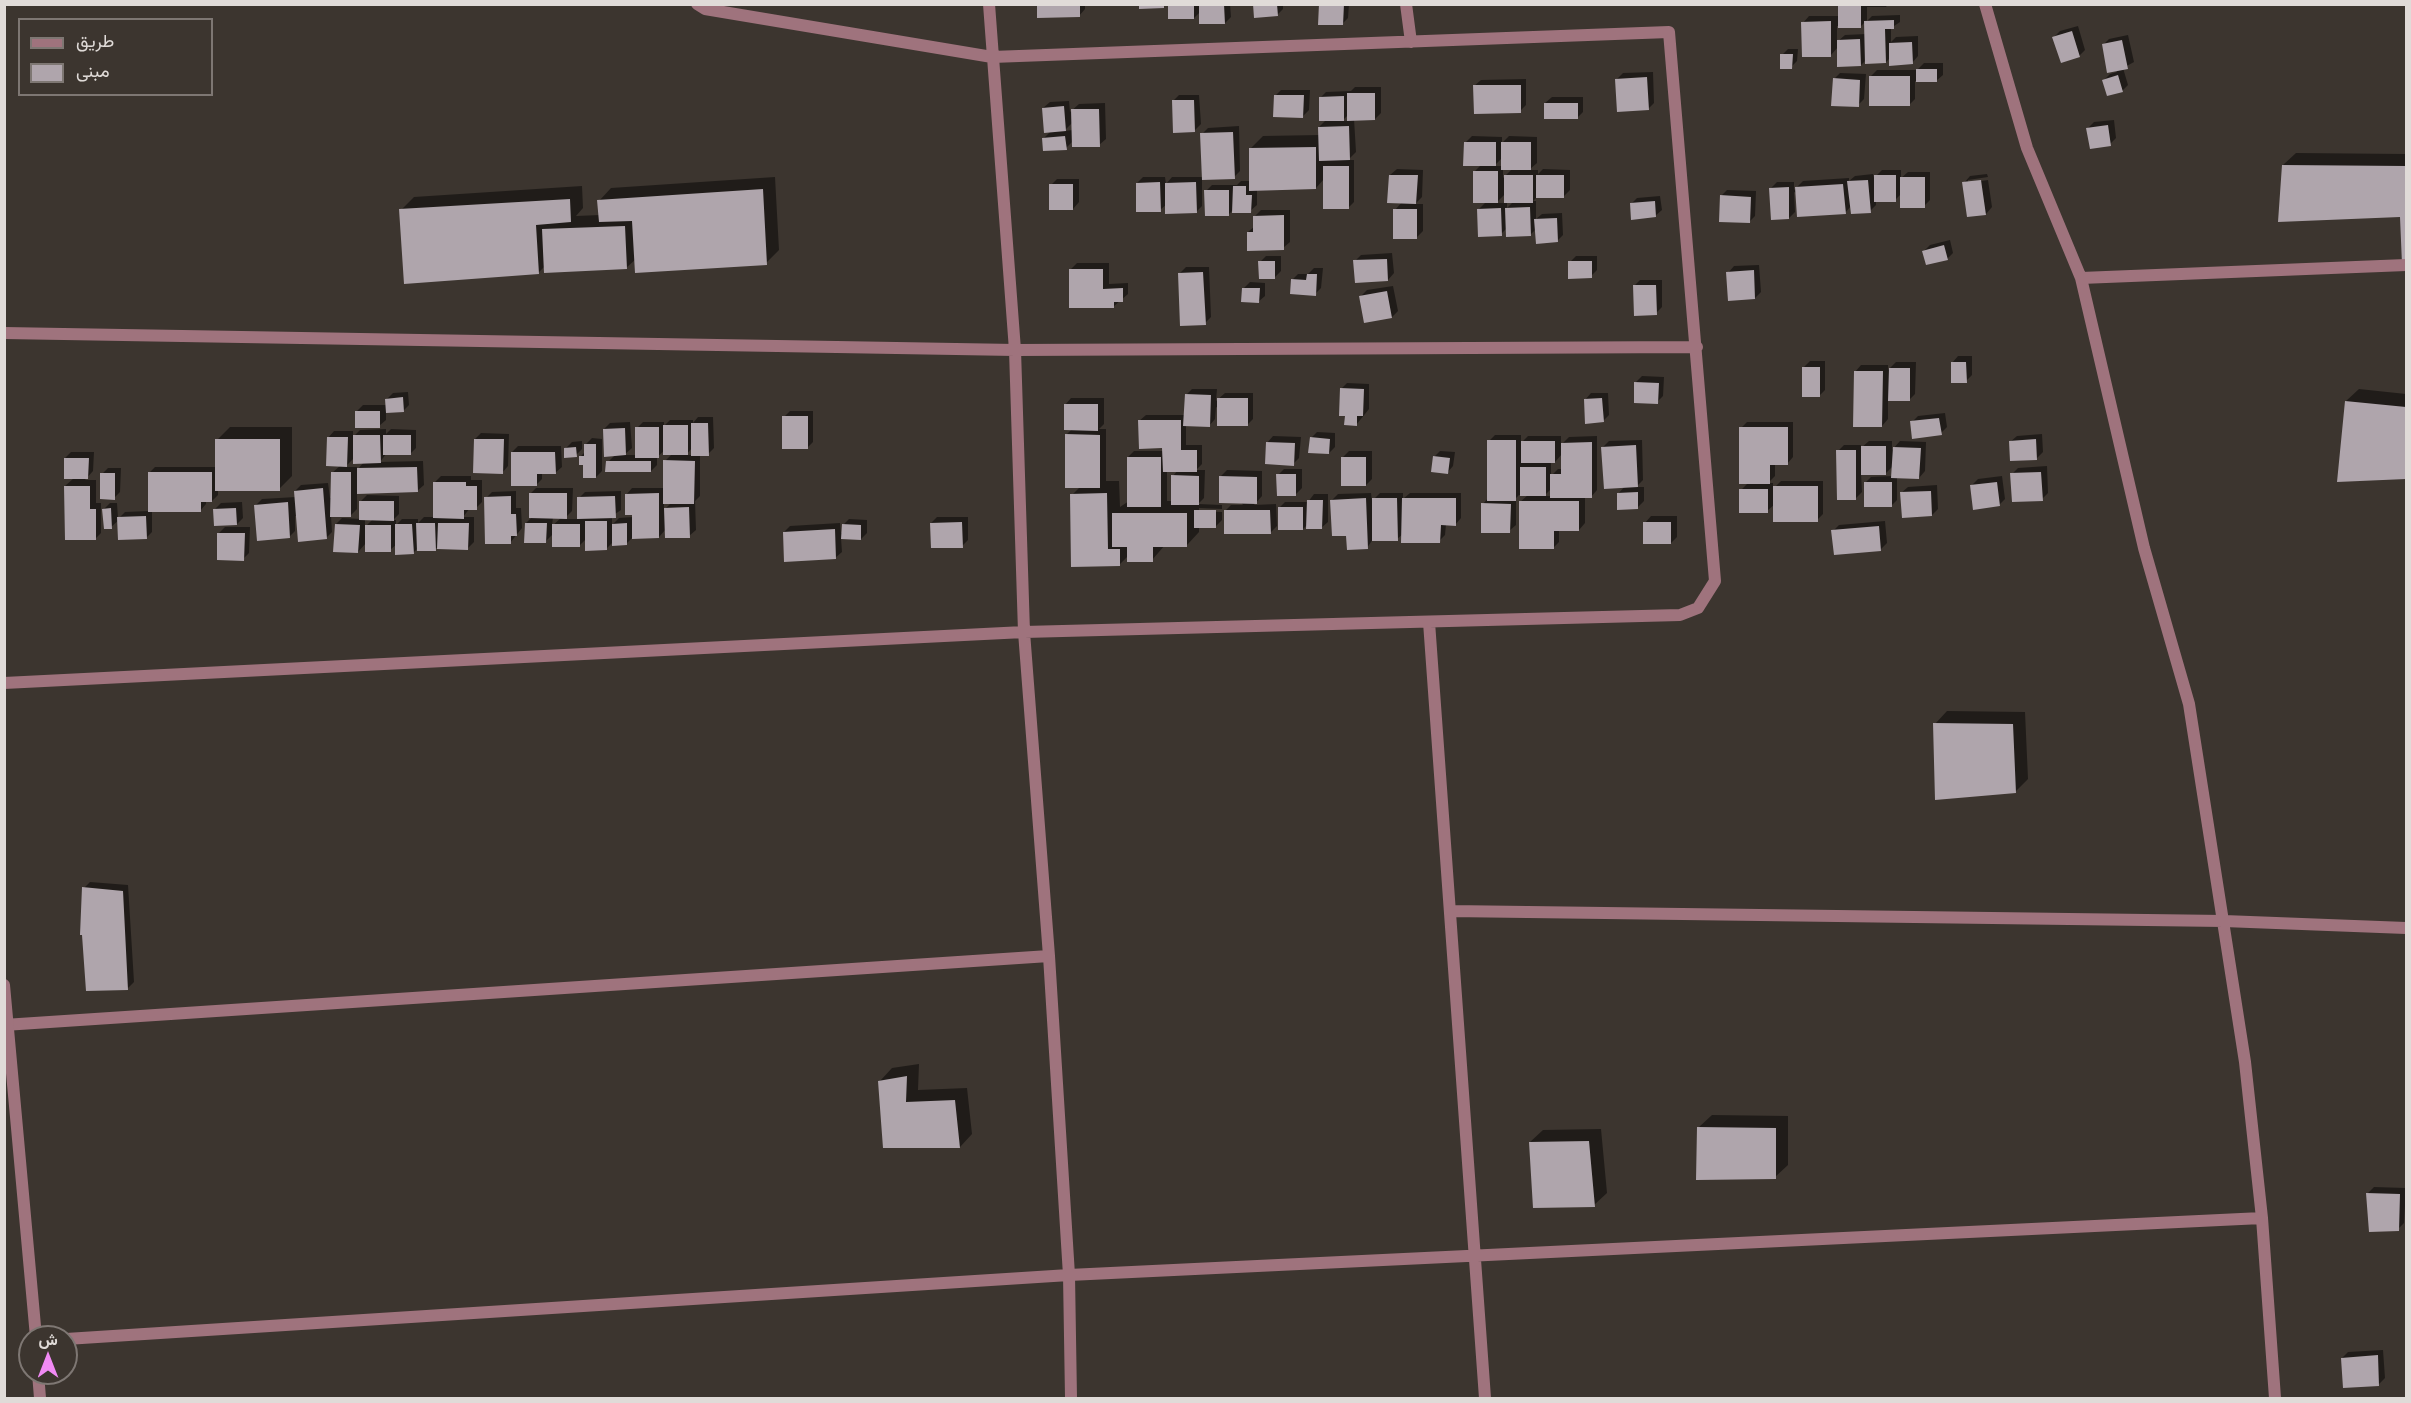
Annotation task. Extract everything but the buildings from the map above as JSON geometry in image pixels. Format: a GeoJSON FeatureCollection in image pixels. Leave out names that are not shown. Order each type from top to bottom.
{"type":"FeatureCollection","features":[{"type":"Feature","properties":{"kind":"street"},"geometry":{"type":"LineString","coordinates":[[4,683],[1024,632],[1680,615],[1698,608],[1715,581],[1669,32],[992,57],[705,9],[697,4]]}},
{"type":"Feature","properties":{"kind":"street"},"geometry":{"type":"LineString","coordinates":[[989,4],[1015,350],[1024,632],[1049,956],[1069,1275],[1071,1398]]}},
{"type":"Feature","properties":{"kind":"street"},"geometry":{"type":"LineString","coordinates":[[1406,4],[1411,42]]}},
{"type":"Feature","properties":{"kind":"street"},"geometry":{"type":"LineString","coordinates":[[1985,4],[2027,148],[2081,278],[2144,548],[2189,704],[2245,1062],[2262,1218],[2275,1398]]}},
{"type":"Feature","properties":{"kind":"street"},"geometry":{"type":"LineString","coordinates":[[2081,278],[2406,265]]}},
{"type":"Feature","properties":{"kind":"street"},"geometry":{"type":"LineString","coordinates":[[4,333],[1015,350],[1696,347]]}},
{"type":"Feature","properties":{"kind":"street"},"geometry":{"type":"LineString","coordinates":[[1429,622],[1485,1398]]}},
{"type":"Feature","properties":{"kind":"street"},"geometry":{"type":"LineString","coordinates":[[1450,911],[2224,921],[2406,928]]}},
{"type":"Feature","properties":{"kind":"street"},"geometry":{"type":"LineString","coordinates":[[5,1025],[1049,956]]}},
{"type":"Feature","properties":{"kind":"street"},"geometry":{"type":"LineString","coordinates":[[4,985],[5,1025],[35,1325]]}},
{"type":"Feature","properties":{"kind":"street"},"geometry":{"type":"LineString","coordinates":[[78,1338],[1069,1275],[2262,1218]]}}]}
